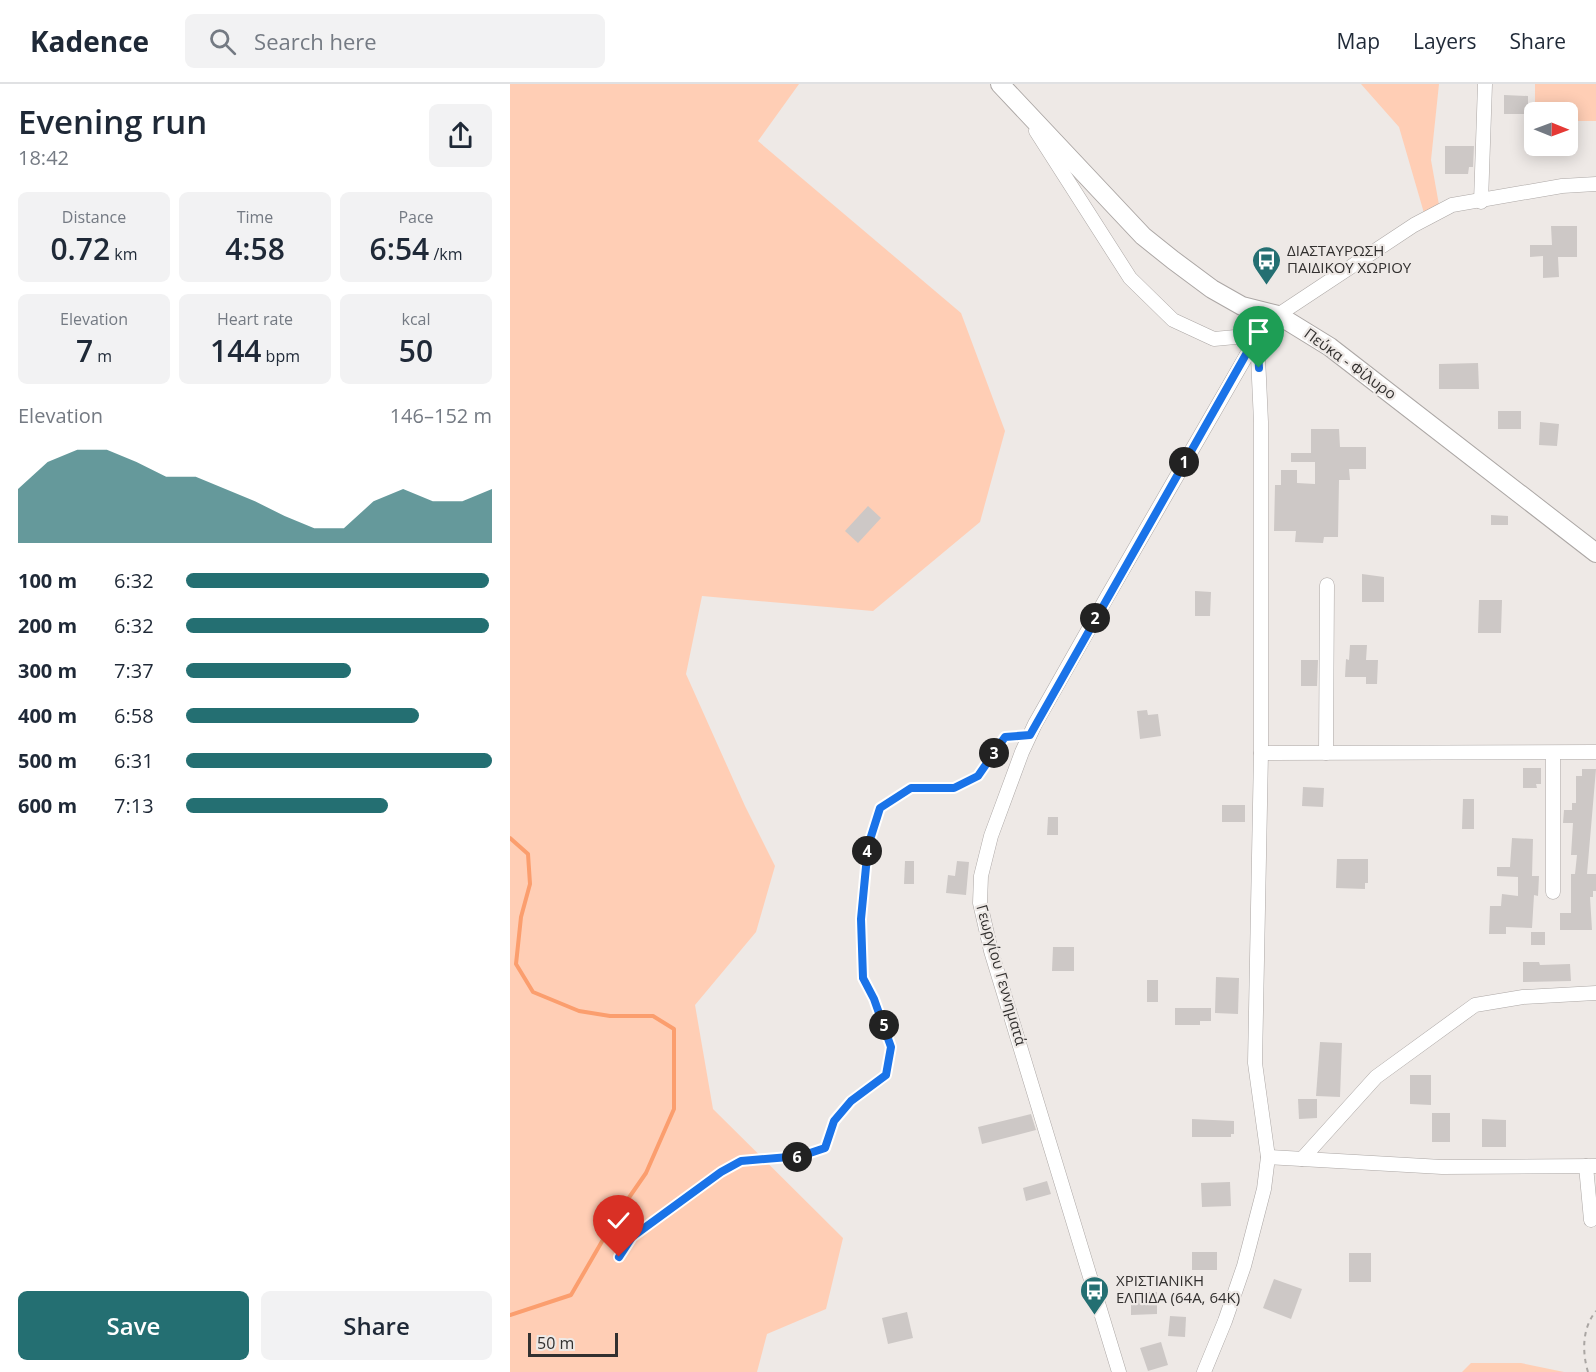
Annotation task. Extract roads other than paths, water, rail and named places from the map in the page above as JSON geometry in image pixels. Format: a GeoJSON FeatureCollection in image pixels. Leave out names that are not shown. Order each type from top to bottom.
{"type":"FeatureCollection","features":[{"type":"Feature","properties":{"kind":"main road","name":"Πεύκα - Φίλυρο"},"geometry":{"type":"LineString","coordinates":[[1000,84],[1143,236],[1212,289],[1242,306],[1274,314],[1339,354],[1596,553]]}},
{"type":"Feature","properties":{"kind":"street"},"geometry":{"type":"LineString","coordinates":[[1482,202],[1485,84]]}},
{"type":"Feature","properties":{"kind":"street"},"geometry":{"type":"LineString","coordinates":[[1021,106],[1130,278],[1173,320],[1214,339],[1257,335],[1261,422],[1261,753],[1255,1063],[1268,1157],[1262,1196],[1237,1287],[1204,1372]]}},
{"type":"Feature","properties":{"kind":"street"},"geometry":{"type":"LineString","coordinates":[[1274,314],[1414,225],[1452,205],[1482,202],[1562,186],[1596,184]]}},
{"type":"Feature","properties":{"kind":"street","name":"Γεωργίου Γεννηματά"},"geometry":{"type":"LineString","coordinates":[[1119,1372],[981,913],[979,895],[984,860],[1000,808],[1030,735],[1257,335],[1274,314]]}},
{"type":"Feature","properties":{"kind":"street"},"geometry":{"type":"LineString","coordinates":[[1326,753],[1327,585]]}},
{"type":"Feature","properties":{"kind":"street"},"geometry":{"type":"LineString","coordinates":[[1261,753],[1596,752]]}},
{"type":"Feature","properties":{"kind":"street"},"geometry":{"type":"LineString","coordinates":[[1553,753],[1553,892]]}},
{"type":"Feature","properties":{"kind":"street"},"geometry":{"type":"LineString","coordinates":[[1302,1159],[1376,1077],[1431,1040],[1475,1005],[1504,998],[1596,993]]}},
{"type":"Feature","properties":{"kind":"street"},"geometry":{"type":"LineString","coordinates":[[1268,1157],[1442,1167],[1591,1166],[1591,1220]]}},
{"type":"Feature","properties":{"kind":"waterway"},"geometry":{"type":"LineString","coordinates":[[510,838],[528,854],[530,884],[521,917],[516,964],[533,992],[579,1011],[610,1016],[653,1016],[674,1029],[674,1109],[646,1173],[619,1212],[571,1295],[510,1315]]}},
{"type":"Feature","properties":{"kind":"place","name":"ΔΙΑΣΤΑΥΡΩΣΗ ΠΑΙΔΙΚΟΥ ΧΩΡΙΟΥ"},"geometry":{"type":"Point","coordinates":[1266,286]}},
{"type":"Feature","properties":{"kind":"place","name":"ΧΡΙΣΤΙΑΝΙΚΗ ΕΛΠΙΔΑ (64Α, 64Κ)"},"geometry":{"type":"Point","coordinates":[1095,1316]}}]}
